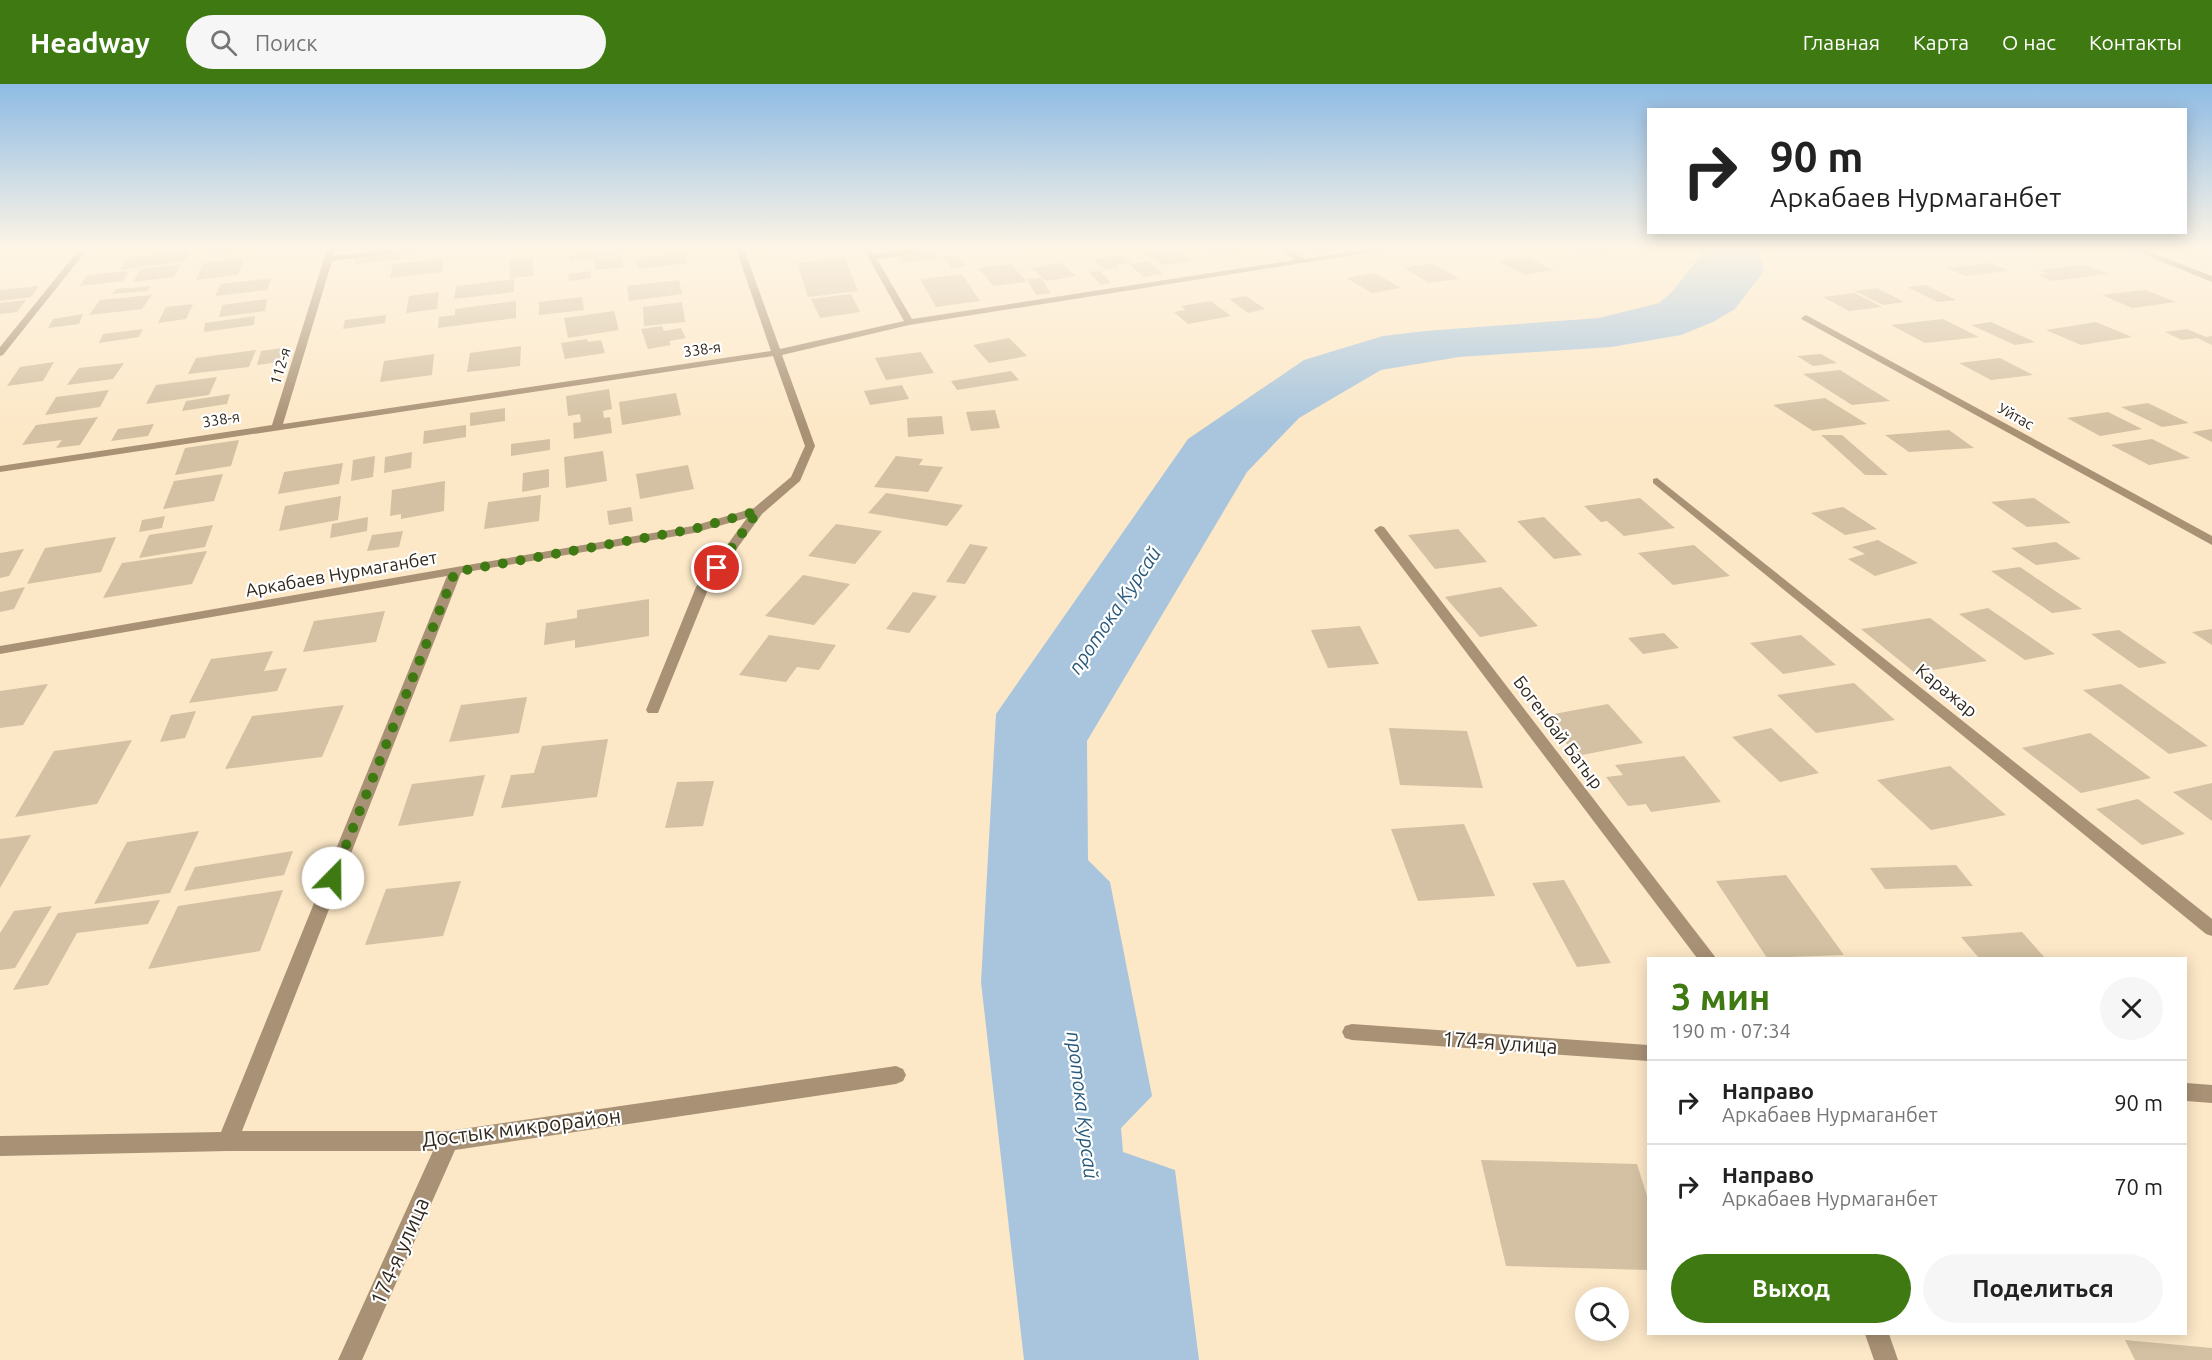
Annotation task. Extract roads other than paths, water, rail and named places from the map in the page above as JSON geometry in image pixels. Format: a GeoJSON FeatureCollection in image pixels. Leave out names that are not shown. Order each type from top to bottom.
{"type":"FeatureCollection","features":[{"type":"Feature","properties":{"kind":"street"},"geometry":{"type":"LineString","coordinates":[[0,353],[38,306]]}},
{"type":"Feature","properties":{"kind":"street","name":"112-я"},"geometry":{"type":"LineString","coordinates":[[277,425],[314,306]]}},
{"type":"Feature","properties":{"kind":"street","name":"Аркабаев Нурмаганбет"},"geometry":{"type":"LineString","coordinates":[[653,710],[703,587],[758,511],[796,478],[810,446],[760,306]]}},
{"type":"Feature","properties":{"kind":"street"},"geometry":{"type":"LineString","coordinates":[[900,306],[909,322]]}},
{"type":"Feature","properties":{"kind":"street","name":"338-я"},"geometry":{"type":"LineString","coordinates":[[0,468],[277,425],[777,353],[909,322],[1017,306]]}},
{"type":"Feature","properties":{"kind":"street","name":"Уйтас"},"geometry":{"type":"LineString","coordinates":[[1806,318],[2212,541]]}},
{"type":"Feature","properties":{"kind":"street","name":"Каражар"},"geometry":{"type":"LineString","coordinates":[[1657,480],[2212,929]]}},
{"type":"Feature","properties":{"kind":"street","name":"Аркабаев Нурмаганбет"},"geometry":{"type":"LineString","coordinates":[[0,650],[694,529],[758,511]]}},
{"type":"Feature","properties":{"kind":"street","name":"Богенбай Батыр"},"geometry":{"type":"LineString","coordinates":[[1380,530],[1706,957]]}},
{"type":"Feature","properties":{"kind":"street"},"geometry":{"type":"LineString","coordinates":[[228,1141],[455,572]]}},
{"type":"Feature","properties":{"kind":"street","name":"174-я улица"},"geometry":{"type":"LineString","coordinates":[[1352,1032],[1647,1053]]}},
{"type":"Feature","properties":{"kind":"street","name":"Достык микрорайон"},"geometry":{"type":"LineString","coordinates":[[0,1146],[228,1141],[448,1141],[896,1075]]}},
{"type":"Feature","properties":{"kind":"street"},"geometry":{"type":"LineString","coordinates":[[2187,1092],[2212,1094]]}},
{"type":"Feature","properties":{"kind":"street","name":"174-я улица"},"geometry":{"type":"LineString","coordinates":[[350,1360],[448,1141]]}},
{"type":"Feature","properties":{"kind":"street"},"geometry":{"type":"LineString","coordinates":[[1877,1335],[1886,1360]]}},
{"type":"Feature","properties":{"kind":"water","name":"протока Курсай"},"geometry":{"type":"Polygon","coordinates":[[[1649,306],[1738,306],[1713,322],[1681,335],[1611,347],[1459,357],[1381,370],[1299,418],[1247,472],[1087,741],[1088,860],[1110,882],[1152,1096],[1121,1128],[1123,1152],[1175,1170],[1199,1360],[1024,1360],[981,982],[996,714],[1188,439],[1304,360],[1383,336],[1599,318],[1649,306]]]}}]}
